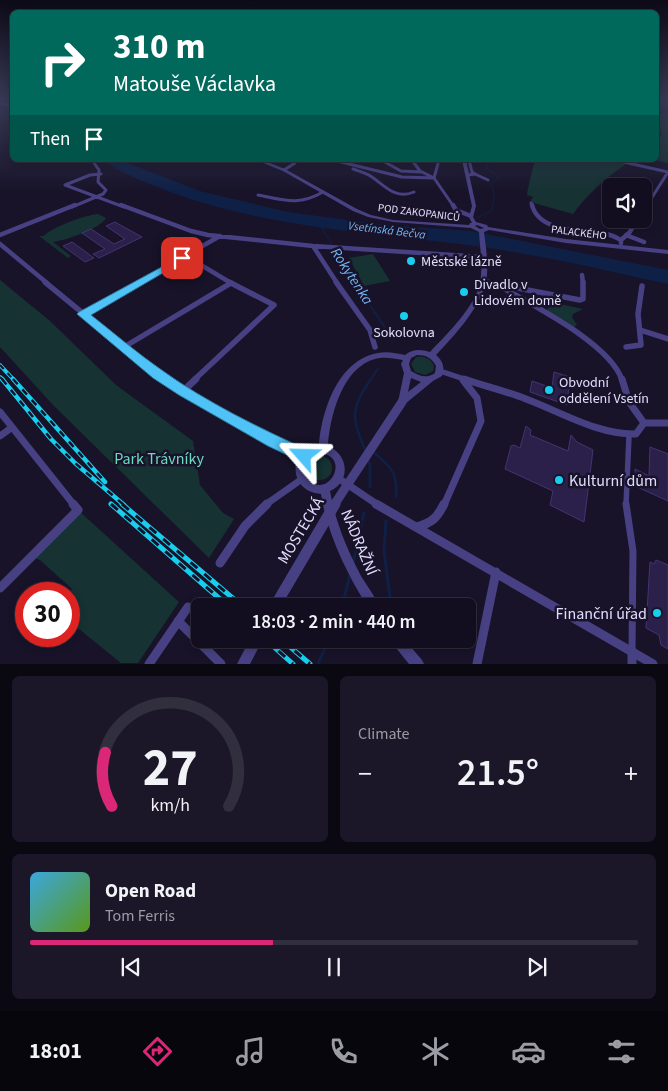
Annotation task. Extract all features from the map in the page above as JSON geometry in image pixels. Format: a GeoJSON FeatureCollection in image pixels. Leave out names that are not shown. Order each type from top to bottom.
{"type":"FeatureCollection","features":[{"type":"Feature","properties":{"kind":"street"},"geometry":{"type":"LineString","coordinates":[[94,162],[99,166],[101,174],[98,182]]}},
{"type":"Feature","properties":{"kind":"street","name":"POD ZAKOPANICŮ"},"geometry":{"type":"LineString","coordinates":[[263,162],[284,170],[364,214],[393,221],[473,225]]}},
{"type":"Feature","properties":{"kind":"street"},"geometry":{"type":"LineString","coordinates":[[284,170],[294,164],[294,162]]}},
{"type":"Feature","properties":{"kind":"street"},"geometry":{"type":"LineString","coordinates":[[340,162],[402,177],[434,178]]}},
{"type":"Feature","properties":{"kind":"street"},"geometry":{"type":"LineString","coordinates":[[385,162],[401,171],[422,172]]}},
{"type":"Feature","properties":{"kind":"street"},"geometry":{"type":"LineString","coordinates":[[414,162],[422,172],[434,178],[456,210],[471,216]]}},
{"type":"Feature","properties":{"kind":"street"},"geometry":{"type":"LineString","coordinates":[[434,178],[438,162]]}},
{"type":"Feature","properties":{"kind":"street"},"geometry":{"type":"LineString","coordinates":[[431,355],[472,306],[483,281],[481,231],[473,225],[471,216],[474,206],[465,162]]}},
{"type":"Feature","properties":{"kind":"street"},"geometry":{"type":"LineString","coordinates":[[470,162],[472,172],[488,180]]}},
{"type":"Feature","properties":{"kind":"street"},"geometry":{"type":"LineString","coordinates":[[624,162],[668,172],[652,197]]}},
{"type":"Feature","properties":{"kind":"street"},"geometry":{"type":"LineString","coordinates":[[346,164],[351,169],[371,176],[398,195],[407,196],[414,192]]}},
{"type":"Feature","properties":{"kind":"street"},"geometry":{"type":"LineString","coordinates":[[101,174],[92,177],[90,175],[64,185],[191,231],[220,236],[313,246],[483,254]]}},
{"type":"Feature","properties":{"kind":"street"},"geometry":{"type":"LineString","coordinates":[[468,175],[475,174]]}},
{"type":"Feature","properties":{"kind":"street"},"geometry":{"type":"LineString","coordinates":[[0,235],[104,194],[106,190],[92,177]]}},
{"type":"Feature","properties":{"kind":"street"},"geometry":{"type":"LineString","coordinates":[[258,194],[301,203],[323,192]]}},
{"type":"Feature","properties":{"kind":"street"},"geometry":{"type":"LineString","coordinates":[[531,203],[534,212],[555,226],[591,234],[608,234],[621,240]]}},
{"type":"Feature","properties":{"kind":"street","name":"PALACKÉHO"},"geometry":{"type":"LineString","coordinates":[[473,225],[482,224],[487,228],[554,239],[668,252]]}},
{"type":"Feature","properties":{"kind":"street"},"geometry":{"type":"LineString","coordinates":[[481,231],[487,228]]}},
{"type":"Feature","properties":{"kind":"street"},"geometry":{"type":"LineString","coordinates":[[621,240],[631,228]]}},
{"type":"Feature","properties":{"kind":"street"},"geometry":{"type":"LineString","coordinates":[[626,235],[644,242]]}},
{"type":"Feature","properties":{"kind":"street"},"geometry":{"type":"LineString","coordinates":[[83,314],[220,236]]}},
{"type":"Feature","properties":{"kind":"street"},"geometry":{"type":"LineString","coordinates":[[621,240],[622,247]]}},
{"type":"Feature","properties":{"kind":"street"},"geometry":{"type":"LineString","coordinates":[[0,244],[158,374],[183,391],[274,442],[304,456]]}},
{"type":"Feature","properties":{"kind":"street"},"geometry":{"type":"LineString","coordinates":[[313,246],[370,330],[376,351]]}},
{"type":"Feature","properties":{"kind":"street"},"geometry":{"type":"LineString","coordinates":[[183,391],[274,305],[231,283],[186,256]]}},
{"type":"Feature","properties":{"kind":"street"},"geometry":{"type":"LineString","coordinates":[[483,281],[580,300],[583,299],[584,294],[582,275]]}},
{"type":"Feature","properties":{"kind":"street"},"geometry":{"type":"LineString","coordinates":[[124,347],[231,283]]}},
{"type":"Feature","properties":{"kind":"street"},"geometry":{"type":"LineString","coordinates":[[496,284],[579,333],[597,347],[620,374],[629,402],[644,422]]}},
{"type":"Feature","properties":{"kind":"street"},"geometry":{"type":"LineString","coordinates":[[626,347],[641,345],[638,314],[642,286]]}},
{"type":"Feature","properties":{"kind":"street"},"geometry":{"type":"LineString","coordinates":[[640,330],[668,339]]}},
{"type":"Feature","properties":{"kind":"street"},"geometry":{"type":"LineString","coordinates":[[376,351],[406,358],[417,352],[431,355],[440,364],[440,371],[430,379],[418,379],[408,373],[405,367],[406,358]]}},
{"type":"Feature","properties":{"kind":"street"},"geometry":{"type":"LineString","coordinates":[[324,449],[326,423],[338,391],[356,367],[376,351]]}},
{"type":"Feature","properties":{"kind":"street"},"geometry":{"type":"LineString","coordinates":[[440,371],[524,398],[610,431],[629,436],[636,434],[644,422]]}},
{"type":"Feature","properties":{"kind":"street"},"geometry":{"type":"LineString","coordinates":[[402,402],[408,373]]}},
{"type":"Feature","properties":{"kind":"street","name":"MOSTECKÁ"},"geometry":{"type":"LineString","coordinates":[[280,598],[339,497],[402,402],[430,379]]}},
{"type":"Feature","properties":{"kind":"street"},"geometry":{"type":"LineString","coordinates":[[416,527],[431,523],[439,515],[481,421],[481,408],[478,396],[461,379]]}},
{"type":"Feature","properties":{"kind":"street"},"geometry":{"type":"LineString","coordinates":[[0,412],[78,510],[0,588]]}},
{"type":"Feature","properties":{"kind":"street"},"geometry":{"type":"LineString","coordinates":[[644,422],[668,423]]}},
{"type":"Feature","properties":{"kind":"street"},"geometry":{"type":"LineString","coordinates":[[0,436],[11,428]]}},
{"type":"Feature","properties":{"kind":"street"},"geometry":{"type":"LineString","coordinates":[[629,436],[626,503],[633,551],[632,664]]}},
{"type":"Feature","properties":{"kind":"street"},"geometry":{"type":"LineString","coordinates":[[324,449],[335,455],[338,460],[340,466],[338,478],[325,488],[312,488],[302,479],[299,467],[304,456],[313,450],[324,449]]}},
{"type":"Feature","properties":{"kind":"street"},"geometry":{"type":"LineString","coordinates":[[338,478],[370,500],[653,664]]}},
{"type":"Feature","properties":{"kind":"street"},"geometry":{"type":"LineString","coordinates":[[220,563],[249,520],[264,504],[287,487],[302,479]]}},
{"type":"Feature","properties":{"kind":"street","name":"NÁDRAŽNÍ"},"geometry":{"type":"LineString","coordinates":[[325,488],[328,507],[340,538],[358,580],[368,598]]}},
{"type":"Feature","properties":{"kind":"street"},"geometry":{"type":"LineString","coordinates":[[477,664],[496,572]]}},
{"type":"Feature","properties":{"kind":"street"},"geometry":{"type":"LineString","coordinates":[[149,664],[188,607]]}},
{"type":"Feature","properties":{"kind":"street"},"geometry":{"type":"LineString","coordinates":[[178,621],[221,664]]}},
{"type":"Feature","properties":{"kind":"street"},"geometry":{"type":"LineString","coordinates":[[243,664],[252,648]]}},
{"type":"Feature","properties":{"kind":"street"},"geometry":{"type":"LineString","coordinates":[[404,648],[418,664]]}},
{"type":"Feature","properties":{"kind":"green space"},"geometry":{"type":"Polygon","coordinates":[[[661,131],[668,131],[668,163],[659,161],[659,139],[662,134],[661,131]]]}},
{"type":"Feature","properties":{"kind":"green space"},"geometry":{"type":"Polygon","coordinates":[[[535,162],[619,162],[626,164],[608,178],[602,178],[602,183],[573,214],[530,202],[533,197],[527,195],[535,162]]]}},
{"type":"Feature","properties":{"kind":"green space"},"geometry":{"type":"Polygon","coordinates":[[[98,214],[106,218],[98,226],[74,237],[53,242],[71,256],[68,258],[39,236],[44,236],[69,222],[98,214]]]}},
{"type":"Feature","properties":{"kind":"green space"},"geometry":{"type":"Polygon","coordinates":[[[373,254],[390,281],[364,286],[349,258],[373,254]]]}},
{"type":"Feature","properties":{"kind":"green space","name":"Park Trávníky"},"geometry":{"type":"Polygon","coordinates":[[[0,280],[50,321],[116,385],[193,441],[200,485],[223,513],[234,519],[209,558],[54,406],[0,347],[0,280]]]}},
{"type":"Feature","properties":{"kind":"green space"},"geometry":{"type":"Polygon","coordinates":[[[550,302],[583,309],[573,314],[572,317],[577,325],[574,327],[547,310],[550,302]]]}},
{"type":"Feature","properties":{"kind":"green space"},"geometry":{"type":"Polygon","coordinates":[[[416,357],[429,359],[434,366],[433,371],[425,375],[415,372],[411,364],[416,357]]]}},
{"type":"Feature","properties":{"kind":"green space"},"geometry":{"type":"Polygon","coordinates":[[[320,456],[325,457],[331,463],[331,473],[325,479],[320,480],[315,479],[309,473],[308,468],[309,463],[315,457],[320,456]]]}},
{"type":"Feature","properties":{"kind":"green space"},"geometry":{"type":"Polygon","coordinates":[[[78,510],[179,602],[138,663],[121,663],[80,630],[80,582],[64,582],[40,560],[30,557],[78,510]]]}},
{"type":"Feature","properties":{"kind":"water","name":"Vsetínská Bečva"},"geometry":{"type":"Polygon","coordinates":[[[105,162],[125,162],[200,191],[288,212],[378,224],[471,231],[668,270],[668,284],[524,254],[475,246],[321,228],[245,214],[170,192],[144,182],[105,162]]]}},
{"type":"Feature","properties":{"kind":"building"},"geometry":{"type":"Polygon","coordinates":[[[115,222],[142,237],[99,258],[93,254],[105,249],[82,233],[91,229],[114,244],[125,239],[106,226],[115,222]]]}},
{"type":"Feature","properties":{"kind":"building"},"geometry":{"type":"Polygon","coordinates":[[[72,242],[94,258],[85,262],[63,246],[72,242]]]}},
{"type":"Feature","properties":{"kind":"building","name":"Obvodní oddělení Vsetín"},"geometry":{"type":"Polygon","coordinates":[[[554,372],[570,377],[567,405],[530,392],[532,381],[552,388],[554,372]]]}},
{"type":"Feature","properties":{"kind":"building","name":"Kulturní dům"},"geometry":{"type":"Polygon","coordinates":[[[526,426],[531,430],[530,435],[568,451],[571,435],[577,442],[593,450],[584,522],[550,505],[553,491],[505,469],[511,446],[514,445],[520,448],[526,426]]]}},
{"type":"Feature","properties":{"kind":"building"},"geometry":{"type":"Polygon","coordinates":[[[650,447],[668,454],[668,501],[635,486],[635,469],[649,476],[650,447]]]}},
{"type":"Feature","properties":{"kind":"building","name":"Finanční úřad"},"geometry":{"type":"Polygon","coordinates":[[[656,560],[668,565],[668,649],[661,645],[659,635],[646,628],[650,562],[654,564],[656,560]]]}},
{"type":"Feature","properties":{"kind":"waterway"},"geometry":{"type":"LineString","coordinates":[[477,218],[491,211],[494,197],[491,184],[499,177],[488,169],[486,165],[491,162]]}},
{"type":"Feature","properties":{"kind":"waterway","name":"Rokytenka"},"geometry":{"type":"LineString","coordinates":[[322,228],[355,283]]}},
{"type":"Feature","properties":{"kind":"waterway","name":"Rokytenka"},"geometry":{"type":"LineString","coordinates":[[354,282],[386,329]]}},
{"type":"Feature","properties":{"kind":"waterway","name":"Rokytenka"},"geometry":{"type":"LineString","coordinates":[[370,380],[378,369]]}},
{"type":"Feature","properties":{"kind":"waterway","name":"Rokytenka"},"geometry":{"type":"LineString","coordinates":[[366,452],[358,431],[355,415],[359,399],[371,379]]}},
{"type":"Feature","properties":{"kind":"waterway"},"geometry":{"type":"LineString","coordinates":[[373,452],[392,471],[396,482],[396,497]]}},
{"type":"Feature","properties":{"kind":"waterway","name":"Rokytenka"},"geometry":{"type":"LineString","coordinates":[[368,459],[370,465],[370,487]]}},
{"type":"Feature","properties":{"kind":"waterway","name":"Rokytenka"},"geometry":{"type":"LineString","coordinates":[[353,563],[364,513]]}},
{"type":"Feature","properties":{"kind":"waterway"},"geometry":{"type":"LineString","coordinates":[[386,521],[384,550],[390,598]]}},
{"type":"Feature","properties":{"kind":"waterway","name":"Rokytenka"},"geometry":{"type":"LineString","coordinates":[[344,598],[350,575]]}},
{"type":"Feature","properties":{"kind":"waterway","name":"Rokytenka"},"geometry":{"type":"LineString","coordinates":[[318,664],[325,648]]}},
{"type":"Feature","properties":{"kind":"railway"},"geometry":{"type":"LineString","coordinates":[[0,365],[14,380]]}},
{"type":"Feature","properties":{"kind":"railway"},"geometry":{"type":"LineString","coordinates":[[2,379],[51,439],[75,463],[124,505]]}},
{"type":"Feature","properties":{"kind":"railway"},"geometry":{"type":"LineString","coordinates":[[13,379],[105,482]]}},
{"type":"Feature","properties":{"kind":"railway"},"geometry":{"type":"LineString","coordinates":[[111,504],[219,598]]}},
{"type":"Feature","properties":{"kind":"railway"},"geometry":{"type":"LineString","coordinates":[[122,504],[233,598]]}},
{"type":"Feature","properties":{"kind":"railway"},"geometry":{"type":"LineString","coordinates":[[275,648],[293,664]]}},
{"type":"Feature","properties":{"kind":"railway"},"geometry":{"type":"LineString","coordinates":[[291,648],[310,664]]}},
{"type":"Feature","properties":{"kind":"place","name":"Městské lázně"},"geometry":{"type":"Point","coordinates":[411,261]}},
{"type":"Feature","properties":{"kind":"place","name":"Divadlo v Lidovém domě"},"geometry":{"type":"Point","coordinates":[464,292]}},
{"type":"Feature","properties":{"kind":"place","name":"Sokolovna"},"geometry":{"type":"Point","coordinates":[404,316]}},
{"type":"Feature","properties":{"kind":"place","name":"Obvodní oddělení Vsetín"},"geometry":{"type":"Point","coordinates":[549,390]}},
{"type":"Feature","properties":{"kind":"place","name":"Kulturní dům"},"geometry":{"type":"Point","coordinates":[559,480]}},
{"type":"Feature","properties":{"kind":"place","name":"Finanční úřad"},"geometry":{"type":"Point","coordinates":[657,613]}},
{"type":"Feature","properties":{"kind":"route"},"geometry":{"type":"LineString","coordinates":[[182,258],[83,314],[158,374],[183,391],[274,442],[304,456]]}}]}
